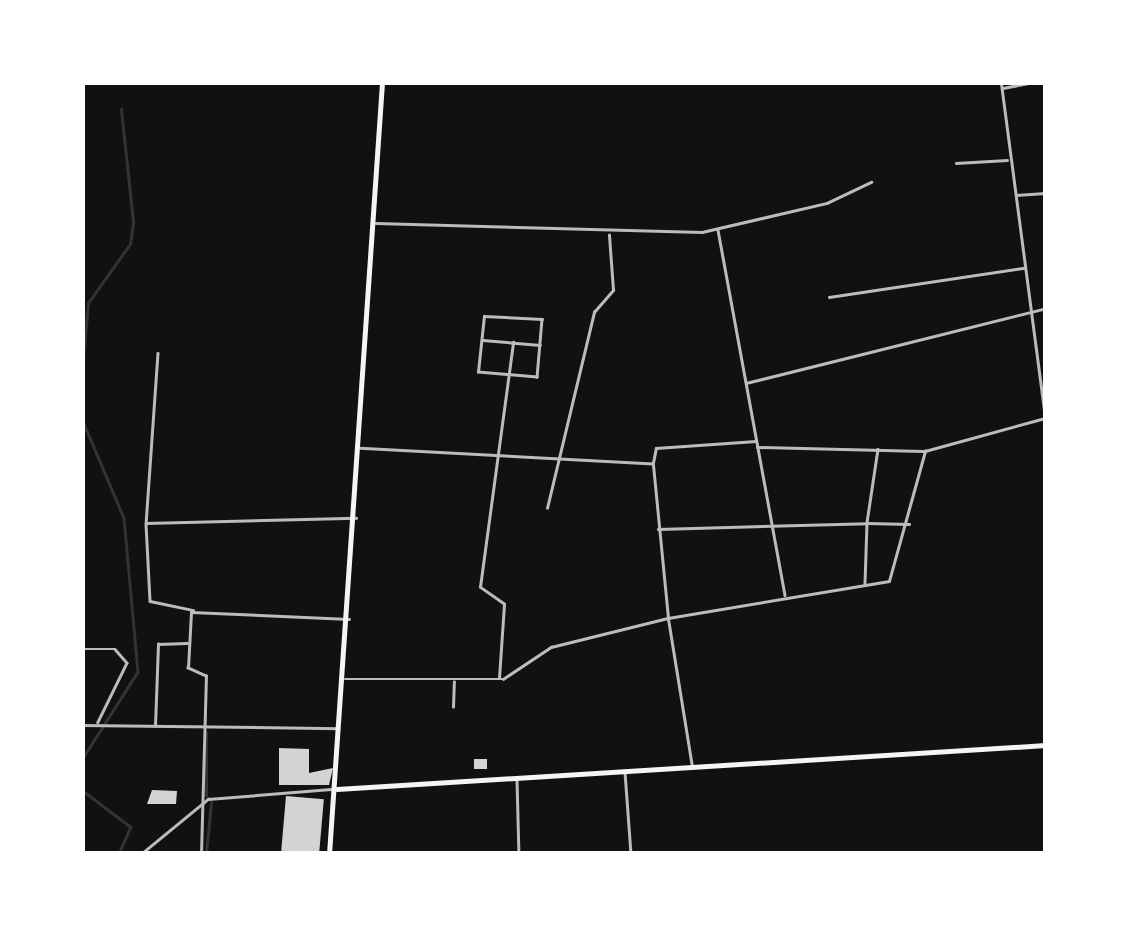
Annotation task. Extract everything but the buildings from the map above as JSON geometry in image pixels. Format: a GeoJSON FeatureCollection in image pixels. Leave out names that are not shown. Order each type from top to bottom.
{"type":"FeatureCollection","features":[{"type":"Feature","properties":{"kind":"highway"},"geometry":{"type":"LineString","coordinates":[[329,854],[336,806],[356,518],[382,82]]}},
{"type":"Feature","properties":{"kind":"highway"},"geometry":{"type":"LineString","coordinates":[[337,789],[1046,745]]}},
{"type":"Feature","properties":{"kind":"street"},"geometry":{"type":"LineString","coordinates":[[1000,82],[1046,432]]}},
{"type":"Feature","properties":{"kind":"street"},"geometry":{"type":"LineString","coordinates":[[1001,89],[1034,82]]}},
{"type":"Feature","properties":{"kind":"street"},"geometry":{"type":"LineString","coordinates":[[1013,195],[1046,193],[1046,116]]}},
{"type":"Feature","properties":{"kind":"street"},"geometry":{"type":"LineString","coordinates":[[956,163],[1008,160]]}},
{"type":"Feature","properties":{"kind":"street"},"geometry":{"type":"LineString","coordinates":[[374,222],[609,233],[718,229],[827,203],[871,182]]}},
{"type":"Feature","properties":{"kind":"street"},"geometry":{"type":"LineString","coordinates":[[718,229],[785,595]]}},
{"type":"Feature","properties":{"kind":"street"},"geometry":{"type":"LineString","coordinates":[[548,508],[562,430],[574,424],[594,312],[612,290],[609,233]]}},
{"type":"Feature","properties":{"kind":"street"},"geometry":{"type":"LineString","coordinates":[[829,297],[1025,268]]}},
{"type":"Feature","properties":{"kind":"street"},"geometry":{"type":"LineString","coordinates":[[745,383],[1046,308]]}},
{"type":"Feature","properties":{"kind":"street"},"geometry":{"type":"LineString","coordinates":[[485,314],[536,316],[542,345],[537,377],[478,372],[485,314]]}},
{"type":"Feature","properties":{"kind":"street"},"geometry":{"type":"LineString","coordinates":[[480,340],[542,345]]}},
{"type":"Feature","properties":{"kind":"street"},"geometry":{"type":"LineString","coordinates":[[498,680],[504,604],[480,587],[513,342]]}},
{"type":"Feature","properties":{"kind":"street"},"geometry":{"type":"LineString","coordinates":[[158,353],[146,522],[150,601],[193,610],[349,619]]}},
{"type":"Feature","properties":{"kind":"street"},"geometry":{"type":"LineString","coordinates":[[692,767],[657,529],[653,464],[656,448],[757,444],[924,451],[1045,418]]}},
{"type":"Feature","properties":{"kind":"street"},"geometry":{"type":"LineString","coordinates":[[865,584],[867,523],[878,447]]}},
{"type":"Feature","properties":{"kind":"street"},"geometry":{"type":"LineString","coordinates":[[360,448],[653,464]]}},
{"type":"Feature","properties":{"kind":"street"},"geometry":{"type":"LineString","coordinates":[[344,679],[498,680],[551,648],[668,618],[865,584],[894,574],[924,451]]}},
{"type":"Feature","properties":{"kind":"street"},"geometry":{"type":"LineString","coordinates":[[146,522],[356,518]]}},
{"type":"Feature","properties":{"kind":"street"},"geometry":{"type":"LineString","coordinates":[[657,529],[909,524]]}},
{"type":"Feature","properties":{"kind":"street"},"geometry":{"type":"LineString","coordinates":[[193,610],[188,668],[206,672],[208,799],[202,854]]}},
{"type":"Feature","properties":{"kind":"street"},"geometry":{"type":"LineString","coordinates":[[154,726],[158,644],[188,643]]}},
{"type":"Feature","properties":{"kind":"street"},"geometry":{"type":"LineString","coordinates":[[82,649],[115,648],[127,663],[98,725]]}},
{"type":"Feature","properties":{"kind":"street"},"geometry":{"type":"LineString","coordinates":[[453,707],[454,680]]}},
{"type":"Feature","properties":{"kind":"street"},"geometry":{"type":"LineString","coordinates":[[82,725],[340,728]]}},
{"type":"Feature","properties":{"kind":"street"},"geometry":{"type":"LineString","coordinates":[[624,772],[632,854]]}},
{"type":"Feature","properties":{"kind":"street"},"geometry":{"type":"LineString","coordinates":[[517,780],[519,854]]}},
{"type":"Feature","properties":{"kind":"street"},"geometry":{"type":"LineString","coordinates":[[141,854],[208,799],[337,789]]}},
{"type":"Feature","properties":{"kind":"waterway"},"geometry":{"type":"LineString","coordinates":[[82,371],[88,303],[130,244],[133,222],[121,110]]}},
{"type":"Feature","properties":{"kind":"waterway"},"geometry":{"type":"LineString","coordinates":[[82,419],[124,518],[138,672],[82,760]]}},
{"type":"Feature","properties":{"kind":"waterway"},"geometry":{"type":"LineString","coordinates":[[206,733],[206,796]]}},
{"type":"Feature","properties":{"kind":"waterway"},"geometry":{"type":"LineString","coordinates":[[82,790],[131,827],[119,854]]}},
{"type":"Feature","properties":{"kind":"waterway"},"geometry":{"type":"LineString","coordinates":[[206,854],[211,802]]}}]}
